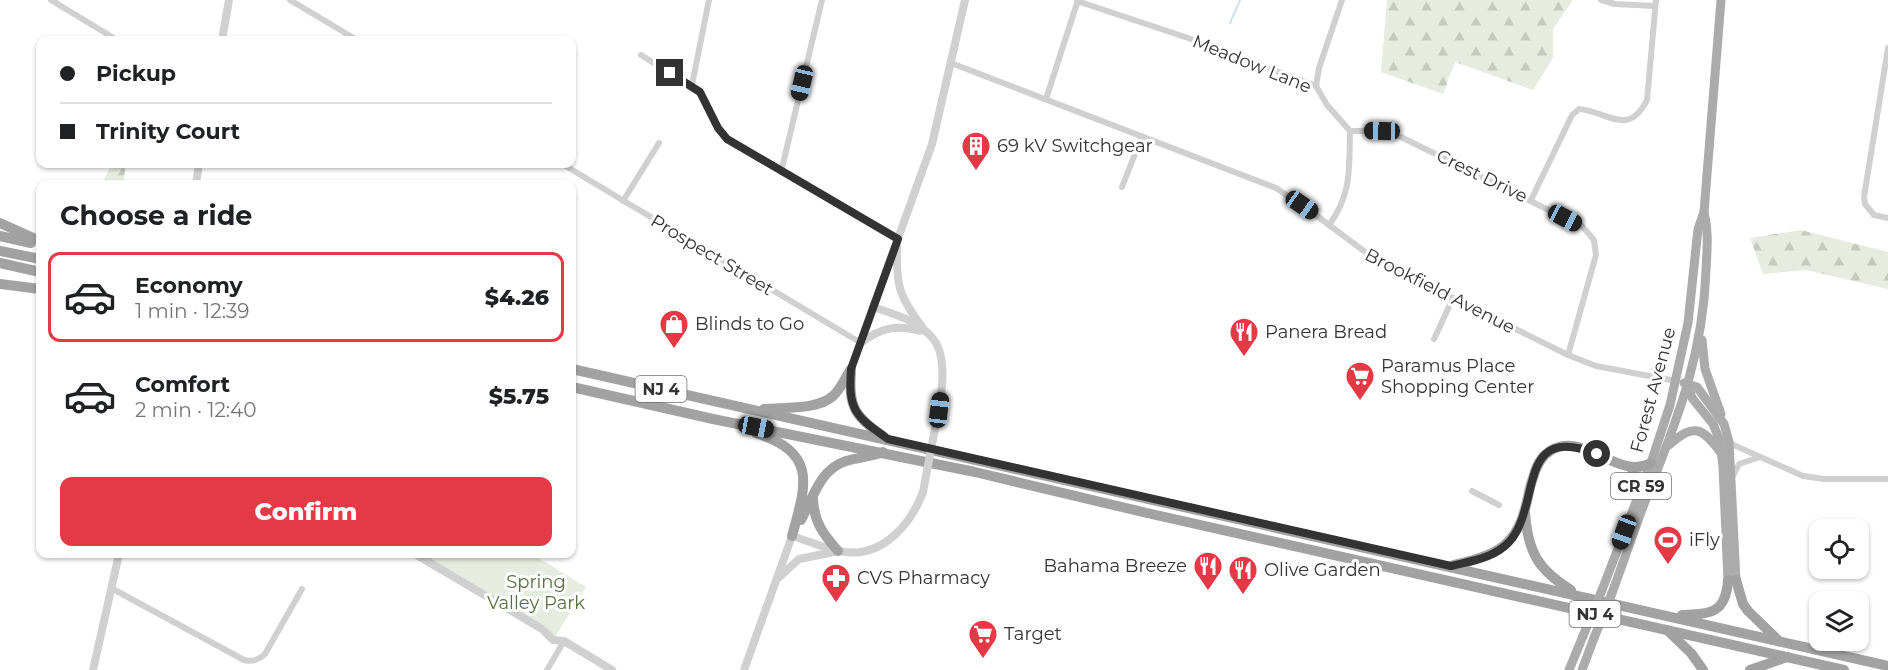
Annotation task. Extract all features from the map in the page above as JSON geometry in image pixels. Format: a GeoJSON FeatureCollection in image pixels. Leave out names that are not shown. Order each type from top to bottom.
{"type":"FeatureCollection","features":[{"type":"Feature","properties":{"kind":"highway"},"geometry":{"type":"LineString","coordinates":[[0,223],[36,241]]}},
{"type":"Feature","properties":{"kind":"highway"},"geometry":{"type":"LineString","coordinates":[[0,236],[36,242]]}},
{"type":"Feature","properties":{"kind":"highway"},"geometry":{"type":"LineString","coordinates":[[0,251],[36,258]]}},
{"type":"Feature","properties":{"kind":"highway"},"geometry":{"type":"LineString","coordinates":[[0,263],[36,273]]}},
{"type":"Feature","properties":{"kind":"highway"},"geometry":{"type":"LineString","coordinates":[[0,271],[36,274]]}},
{"type":"Feature","properties":{"kind":"highway"},"geometry":{"type":"LineString","coordinates":[[0,284],[36,289]]}},
{"type":"Feature","properties":{"kind":"highway"},"geometry":{"type":"LineString","coordinates":[[0,289],[36,290]]}},
{"type":"Feature","properties":{"kind":"highway"},"geometry":{"type":"LineString","coordinates":[[752,409],[824,402],[835,395],[851,369]]}},
{"type":"Feature","properties":{"kind":"highway"},"geometry":{"type":"LineString","coordinates":[[851,369],[852,405],[862,419],[888,439]]}},
{"type":"Feature","properties":{"kind":"highway","name":"NJ 4"},"geometry":{"type":"LineString","coordinates":[[576,370],[1888,666]]}},
{"type":"Feature","properties":{"kind":"highway","name":"NJ 4"},"geometry":{"type":"LineString","coordinates":[[576,388],[883,452],[1844,670]]}},
{"type":"Feature","properties":{"kind":"highway"},"geometry":{"type":"LineString","coordinates":[[713,418],[769,437],[786,447],[800,462],[804,476],[803,496],[792,536]]}},
{"type":"Feature","properties":{"kind":"highway"},"geometry":{"type":"LineString","coordinates":[[1451,566],[1485,557],[1509,542],[1517,531],[1525,512],[1537,466],[1552,450],[1572,446],[1580,447],[1631,467],[1642,468],[1651,463]]}},
{"type":"Feature","properties":{"kind":"highway"},"geometry":{"type":"LineString","coordinates":[[792,536],[822,478],[835,466],[845,461],[868,458],[883,452]]}},
{"type":"Feature","properties":{"kind":"highway"},"geometry":{"type":"LineString","coordinates":[[1631,467],[1638,493]]}},
{"type":"Feature","properties":{"kind":"highway"},"geometry":{"type":"LineString","coordinates":[[813,498],[814,515],[820,529],[838,551]]}},
{"type":"Feature","properties":{"kind":"highway"},"geometry":{"type":"LineString","coordinates":[[1525,512],[1528,542],[1542,568],[1580,595]]}},
{"type":"Feature","properties":{"kind":"highway"},"geometry":{"type":"LineString","coordinates":[[1666,615],[1712,612],[1723,603],[1732,580]]}},
{"type":"Feature","properties":{"kind":"highway"},"geometry":{"type":"LineString","coordinates":[[1732,580],[1748,611],[1780,641]]}},
{"type":"Feature","properties":{"kind":"highway"},"geometry":{"type":"LineString","coordinates":[[1668,630],[1691,653],[1703,670]]}},
{"type":"Feature","properties":{"kind":"highway"},"geometry":{"type":"LineString","coordinates":[[1750,670],[1787,657]]}},
{"type":"Feature","properties":{"kind":"main road","name":"Forest Avenue"},"geometry":{"type":"LineString","coordinates":[[1582,670],[1638,493],[1651,463],[1676,381],[1688,323],[1698,228],[1704,212],[1720,0]]}},
{"type":"Feature","properties":{"kind":"main road","name":"Forest Avenue"},"geometry":{"type":"LineString","coordinates":[[1569,670],[1583,636],[1607,591],[1650,488],[1688,384],[1701,326],[1706,286],[1708,228],[1704,212]]}},
{"type":"Feature","properties":{"kind":"main road"},"geometry":{"type":"LineString","coordinates":[[1701,326],[1705,369],[1724,424]]}},
{"type":"Feature","properties":{"kind":"main road"},"geometry":{"type":"LineString","coordinates":[[1676,381],[1688,384]]}},
{"type":"Feature","properties":{"kind":"main road","name":"Forest Avenue"},"geometry":{"type":"LineString","coordinates":[[1688,384],[1697,387],[1724,424],[1732,477],[1732,580]]}},
{"type":"Feature","properties":{"kind":"main road","name":"Forest Avenue"},"geometry":{"type":"LineString","coordinates":[[1688,384],[1692,398],[1725,442],[1722,454],[1732,580]]}},
{"type":"Feature","properties":{"kind":"main road"},"geometry":{"type":"LineString","coordinates":[[1667,446],[1682,432],[1695,430],[1709,437],[1722,454]]}},
{"type":"Feature","properties":{"kind":"street"},"geometry":{"type":"LineString","coordinates":[[51,0],[110,36]]}},
{"type":"Feature","properties":{"kind":"street"},"geometry":{"type":"LineString","coordinates":[[223,36],[229,0]]}},
{"type":"Feature","properties":{"kind":"street"},"geometry":{"type":"LineString","coordinates":[[290,0],[350,36]]}},
{"type":"Feature","properties":{"kind":"street"},"geometry":{"type":"LineString","coordinates":[[692,85],[709,0]]}},
{"type":"Feature","properties":{"kind":"street"},"geometry":{"type":"LineString","coordinates":[[781,172],[822,0]]}},
{"type":"Feature","properties":{"kind":"street"},"geometry":{"type":"LineString","coordinates":[[851,369],[932,144],[965,0]]}},
{"type":"Feature","properties":{"kind":"street"},"geometry":{"type":"LineString","coordinates":[[1316,86],[1319,68],[1342,0]]}},
{"type":"Feature","properties":{"kind":"street"},"geometry":{"type":"LineString","coordinates":[[1531,200],[1572,115],[1579,109],[1589,110],[1607,118],[1625,120],[1635,117],[1647,100],[1655,3],[1615,4],[1601,0]]}},
{"type":"Feature","properties":{"kind":"street"},"geometry":{"type":"LineString","coordinates":[[1046,99],[1078,1]]}},
{"type":"Feature","properties":{"kind":"street","name":"Meadow Lane"},"geometry":{"type":"LineString","coordinates":[[1078,1],[1194,40],[1316,86],[1328,105],[1350,131]]}},
{"type":"Feature","properties":{"kind":"street"},"geometry":{"type":"LineString","coordinates":[[1888,48],[1864,197],[1865,204],[1874,215],[1888,218]]}},
{"type":"Feature","properties":{"kind":"street"},"geometry":{"type":"LineString","coordinates":[[641,55],[692,85],[705,99],[718,128],[727,139],[898,239]]}},
{"type":"Feature","properties":{"kind":"street","name":"Brookfield Avenue"},"geometry":{"type":"LineString","coordinates":[[951,63],[1276,188],[1376,260],[1568,356],[1596,366],[1676,381]]}},
{"type":"Feature","properties":{"kind":"street"},"geometry":{"type":"LineString","coordinates":[[1329,225],[1339,211],[1346,193],[1349,178],[1350,131]]}},
{"type":"Feature","properties":{"kind":"street","name":"Crest Drive"},"geometry":{"type":"LineString","coordinates":[[1350,131],[1382,131],[1401,137],[1531,200],[1590,233],[1596,247],[1568,356]]}},
{"type":"Feature","properties":{"kind":"street"},"geometry":{"type":"LineString","coordinates":[[1122,187],[1142,136]]}},
{"type":"Feature","properties":{"kind":"street"},"geometry":{"type":"LineString","coordinates":[[623,201],[659,143]]}},
{"type":"Feature","properties":{"kind":"street","name":"Prospect Street"},"geometry":{"type":"LineString","coordinates":[[569,168],[861,343]]}},
{"type":"Feature","properties":{"kind":"street"},"geometry":{"type":"LineString","coordinates":[[774,582],[799,559],[838,551],[864,552],[888,541],[904,525],[918,505],[923,492],[940,399],[942,366],[937,345],[899,290],[898,239]]}},
{"type":"Feature","properties":{"kind":"street"},"geometry":{"type":"LineString","coordinates":[[1434,339],[1453,298]]}},
{"type":"Feature","properties":{"kind":"street"},"geometry":{"type":"LineString","coordinates":[[873,307],[901,317],[927,333]]}},
{"type":"Feature","properties":{"kind":"street"},"geometry":{"type":"LineString","coordinates":[[861,343],[879,331],[891,327],[904,327],[927,333]]}},
{"type":"Feature","properties":{"kind":"street"},"geometry":{"type":"LineString","coordinates":[[1725,442],[1795,474],[1813,478],[1888,479]]}},
{"type":"Feature","properties":{"kind":"street"},"geometry":{"type":"LineString","coordinates":[[1732,477],[1739,464],[1760,457]]}},
{"type":"Feature","properties":{"kind":"street"},"geometry":{"type":"LineString","coordinates":[[1472,492],[1499,505]]}},
{"type":"Feature","properties":{"kind":"street"},"geometry":{"type":"LineString","coordinates":[[744,670],[792,536],[838,551]]}},
{"type":"Feature","properties":{"kind":"street"},"geometry":{"type":"LineString","coordinates":[[93,670],[118,558]]}},
{"type":"Feature","properties":{"kind":"street"},"geometry":{"type":"LineString","coordinates":[[423,558],[542,629],[553,640],[564,641],[612,670]]}},
{"type":"Feature","properties":{"kind":"street"},"geometry":{"type":"LineString","coordinates":[[111,588],[249,661],[265,654],[302,589]]}},
{"type":"Feature","properties":{"kind":"street"},"geometry":{"type":"LineString","coordinates":[[547,670],[564,641]]}},
{"type":"Feature","properties":{"kind":"green space"},"geometry":{"type":"Polygon","coordinates":[[[1387,0],[1573,0],[1553,29],[1553,58],[1533,90],[1455,62],[1443,94],[1381,72],[1387,0]]]}},
{"type":"Feature","properties":{"kind":"green space"},"geometry":{"type":"Polygon","coordinates":[[[110,168],[125,168],[124,180],[104,180],[110,168]]]}},
{"type":"Feature","properties":{"kind":"green space"},"geometry":{"type":"Polygon","coordinates":[[[1801,230],[1888,252],[1888,289],[1806,270],[1763,274],[1750,238],[1801,230]]]}},
{"type":"Feature","properties":{"kind":"green space","name":"Spring Valley Park"},"geometry":{"type":"Polygon","coordinates":[[[420,558],[539,558],[586,587],[553,640],[420,558]]]}},
{"type":"Feature","properties":{"kind":"waterway"},"geometry":{"type":"LineString","coordinates":[[1230,23],[1240,0]]}},
{"type":"Feature","properties":{"kind":"place","name":"69 kV Switchgear"},"geometry":{"type":"Point","coordinates":[976,172]}},
{"type":"Feature","properties":{"kind":"place","name":"Blinds to Go"},"geometry":{"type":"Point","coordinates":[674,350]}},
{"type":"Feature","properties":{"kind":"place","name":"Panera Bread"},"geometry":{"type":"Point","coordinates":[1244,358]}},
{"type":"Feature","properties":{"kind":"place","name":"Paramus Place Shopping Center"},"geometry":{"type":"Point","coordinates":[1360,402]}},
{"type":"Feature","properties":{"kind":"place","name":"iFly"},"geometry":{"type":"Point","coordinates":[1668,566]}},
{"type":"Feature","properties":{"kind":"place","name":"Bahama Breeze"},"geometry":{"type":"Point","coordinates":[1208,592]}},
{"type":"Feature","properties":{"kind":"place","name":"Olive Garden"},"geometry":{"type":"Point","coordinates":[1243,596]}},
{"type":"Feature","properties":{"kind":"place","name":"CVS Pharmacy"},"geometry":{"type":"Point","coordinates":[836,604]}},
{"type":"Feature","properties":{"kind":"place","name":"Target"},"geometry":{"type":"Point","coordinates":[983,660]}},
{"type":"Feature","properties":{"kind":"route"},"geometry":{"type":"LineString","coordinates":[[670,73],[700,92],[721,134],[727,139],[898,239],[851,369],[849,390],[852,405],[858,415],[888,439],[1451,566],[1478,560],[1499,550],[1509,542],[1517,531],[1525,512],[1537,466],[1552,450],[1572,446],[1597,454]]}}]}
